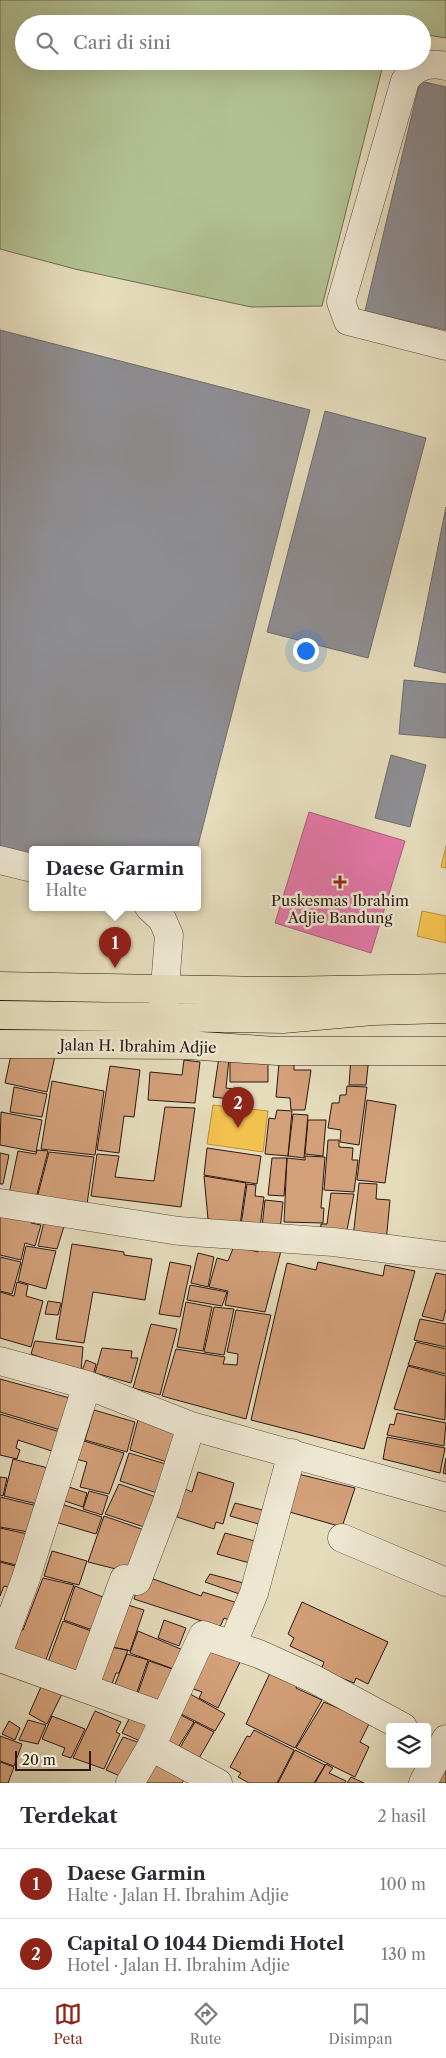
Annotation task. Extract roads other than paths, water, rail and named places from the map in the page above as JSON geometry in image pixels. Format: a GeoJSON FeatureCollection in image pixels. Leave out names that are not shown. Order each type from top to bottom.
{"type":"FeatureCollection","features":[{"type":"Feature","properties":{"kind":"main road","name":"Jalan H. Ibrahim Adjie"},"geometry":{"type":"LineString","coordinates":[[0,986],[275,991],[446,988]]}},
{"type":"Feature","properties":{"kind":"main road"},"geometry":{"type":"LineString","coordinates":[[0,1009],[82,987]]}},
{"type":"Feature","properties":{"kind":"main road","name":"Jalan H. Ibrahim Adjie"},"geometry":{"type":"LineString","coordinates":[[275,991],[373,1019]]}},
{"type":"Feature","properties":{"kind":"main road","name":"Jalan H. Ibrahim Adjie"},"geometry":{"type":"LineString","coordinates":[[277,1051],[373,1019],[446,1009]]}},
{"type":"Feature","properties":{"kind":"main road","name":"Jalan H. Ibrahim Adjie"},"geometry":{"type":"LineString","coordinates":[[0,1015],[373,1019],[446,1026]]}},
{"type":"Feature","properties":{"kind":"main road"},"geometry":{"type":"LineString","coordinates":[[0,1021],[75,1043]]}},
{"type":"Feature","properties":{"kind":"main road","name":"Jalan H. Ibrahim Adjie"},"geometry":{"type":"LineString","coordinates":[[0,1044],[75,1043],[186,1045],[277,1051],[446,1052]]}},
{"type":"Feature","properties":{"kind":"street"},"geometry":{"type":"LineString","coordinates":[[431,65],[446,66]]}},
{"type":"Feature","properties":{"kind":"street"},"geometry":{"type":"LineString","coordinates":[[414,70],[406,81],[341,302],[348,321],[446,346]]}},
{"type":"Feature","properties":{"kind":"street"},"geometry":{"type":"LineString","coordinates":[[0,860],[29,867]]}},
{"type":"Feature","properties":{"kind":"street"},"geometry":{"type":"LineString","coordinates":[[153,911],[162,919],[169,935],[162,1046]]}},
{"type":"Feature","properties":{"kind":"street"},"geometry":{"type":"LineString","coordinates":[[0,1203],[179,1231],[333,1242],[446,1256]]}},
{"type":"Feature","properties":{"kind":"street"},"geometry":{"type":"LineString","coordinates":[[0,1361],[87,1385],[192,1426],[446,1497]]}},
{"type":"Feature","properties":{"kind":"street"},"geometry":{"type":"LineString","coordinates":[[0,1648],[26,1578],[87,1385]]}},
{"type":"Feature","properties":{"kind":"street"},"geometry":{"type":"LineString","coordinates":[[84,1688],[124,1579],[137,1581],[166,1505],[192,1426]]}},
{"type":"Feature","properties":{"kind":"street"},"geometry":{"type":"LineString","coordinates":[[232,1646],[254,1593],[292,1453]]}},
{"type":"Feature","properties":{"kind":"street"},"geometry":{"type":"LineString","coordinates":[[342,1538],[446,1582]]}},
{"type":"Feature","properties":{"kind":"street"},"geometry":{"type":"LineString","coordinates":[[130,1783],[151,1748],[203,1634],[232,1646],[259,1654],[314,1679],[396,1723]]}},
{"type":"Feature","properties":{"kind":"street"},"geometry":{"type":"LineString","coordinates":[[0,1658],[165,1717]]}},
{"type":"Feature","properties":{"kind":"street"},"geometry":{"type":"LineString","coordinates":[[423,1783],[440,1744]]}},
{"type":"Feature","properties":{"kind":"street"},"geometry":{"type":"LineString","coordinates":[[151,1748],[218,1783]]}},
{"type":"Feature","properties":{"kind":"place","name":"Puskesmas Ibrahim Adjie Bandung"},"geometry":{"type":"Point","coordinates":[340,882]}},
{"type":"Feature","properties":{"kind":"place","name":"Daese Garmin"},"geometry":{"type":"Point","coordinates":[115,968]}},
{"type":"Feature","properties":{"kind":"place","name":"Capital O 1044 Diemdi Hotel"},"geometry":{"type":"Point","coordinates":[238,1128]}}]}
